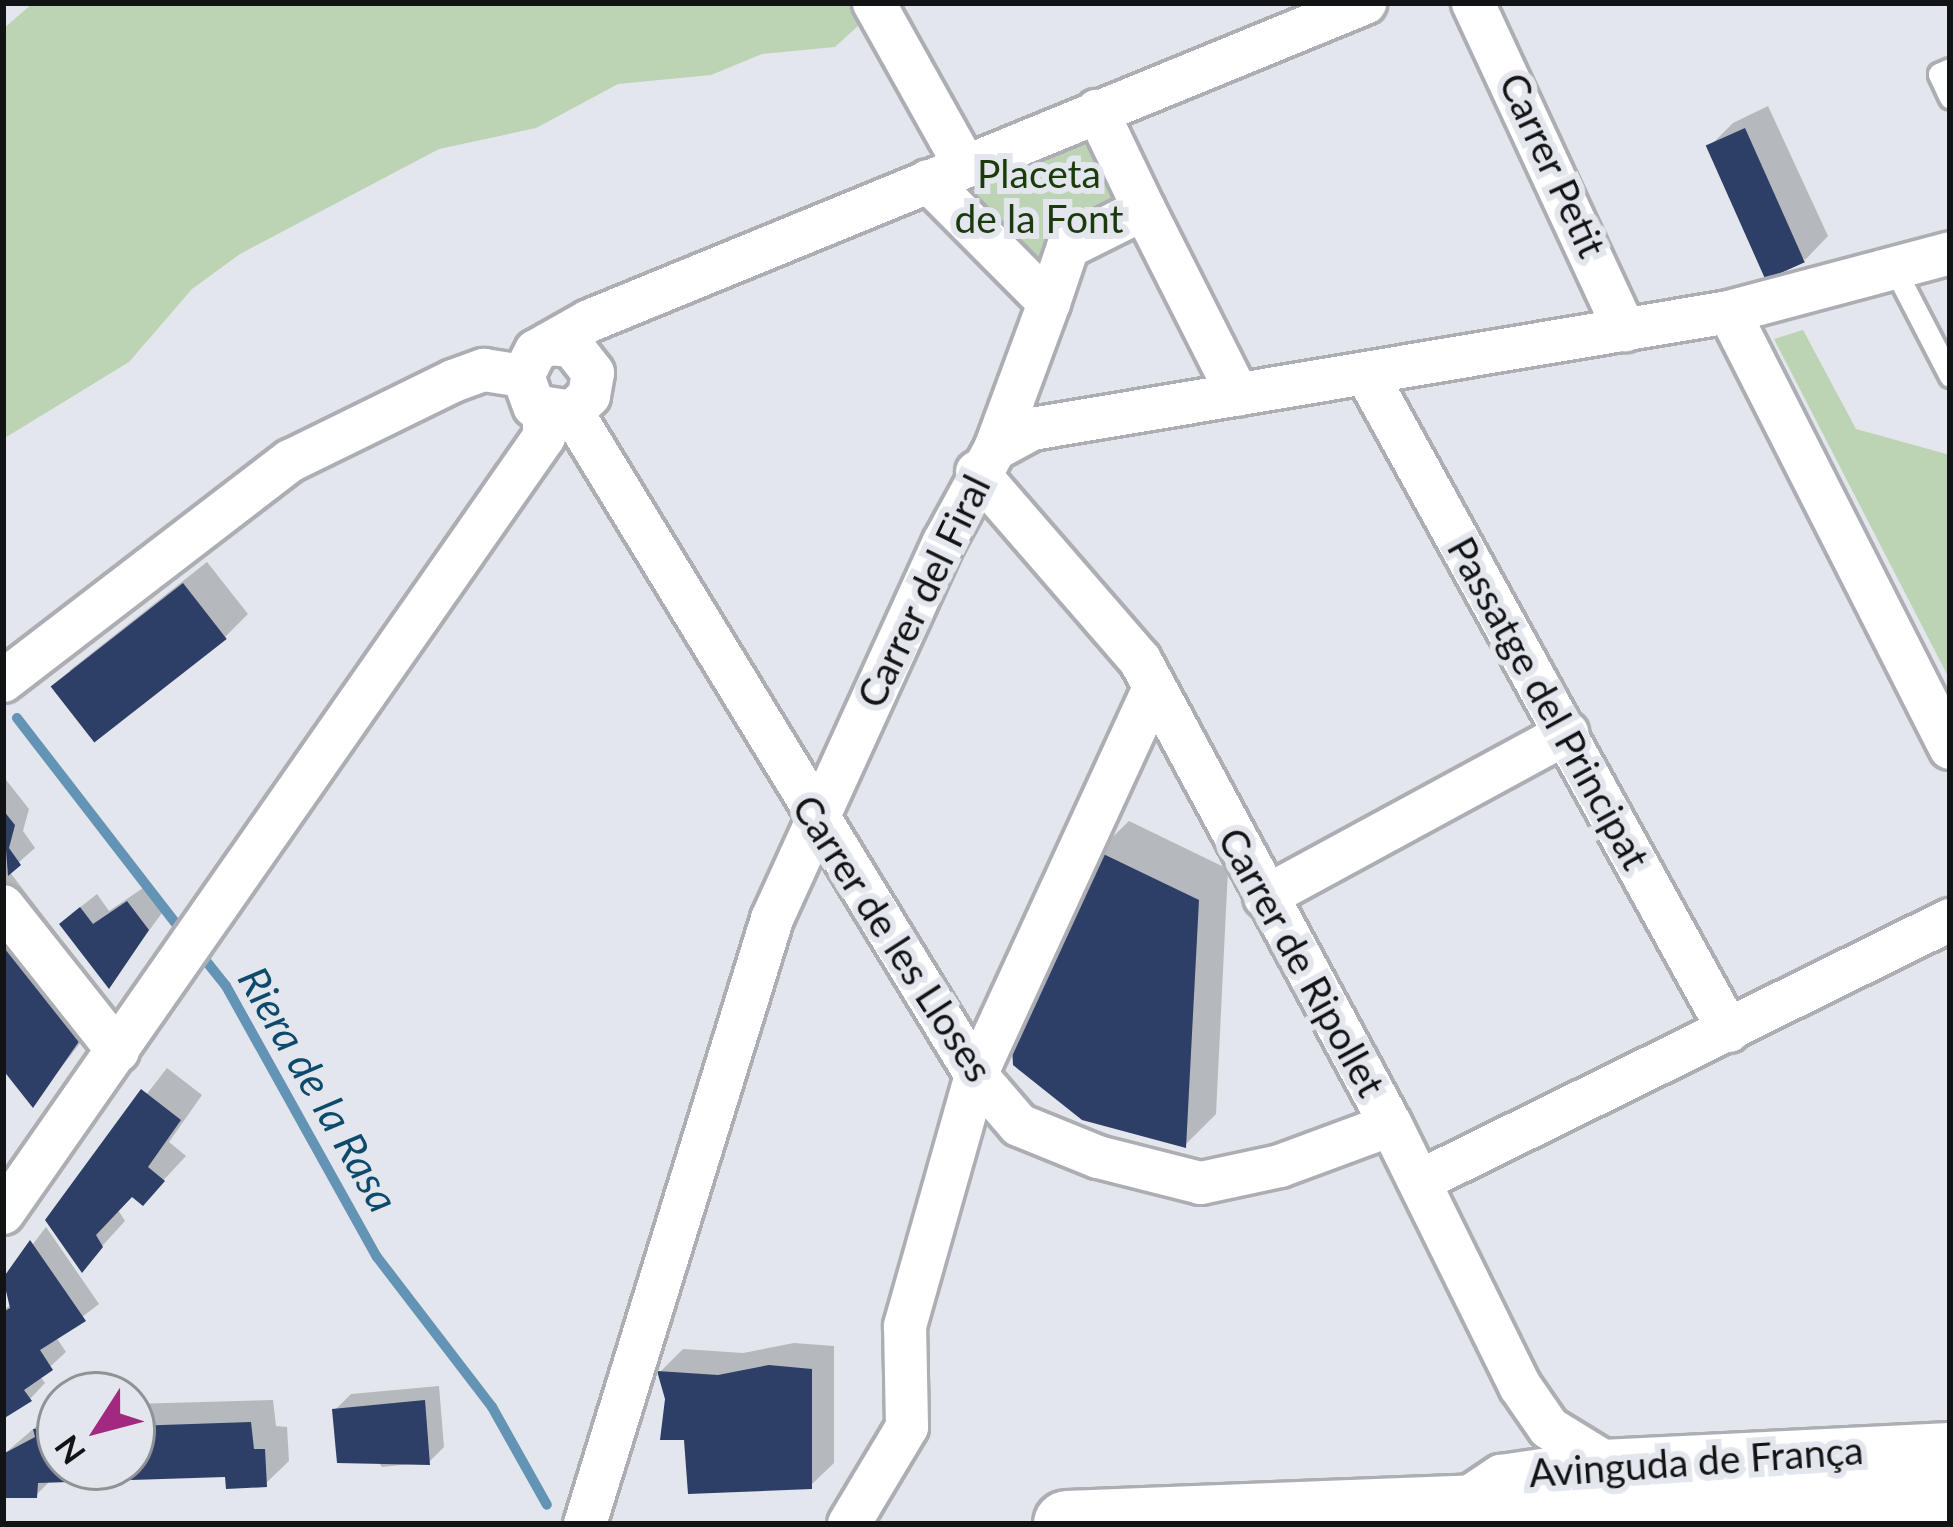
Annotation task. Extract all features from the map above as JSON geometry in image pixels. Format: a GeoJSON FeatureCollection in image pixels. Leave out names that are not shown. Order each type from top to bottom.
{"type":"FeatureCollection","features":[{"type":"Feature","properties":{"kind":"main road","name":"Avinguda de França"},"geometry":{"type":"LineString","coordinates":[[1067,1524],[1950,1490]]}},
{"type":"Feature","properties":{"kind":"street"},"geometry":{"type":"LineString","coordinates":[[874,3],[946,172],[1049,303]]}},
{"type":"Feature","properties":{"kind":"street"},"geometry":{"type":"LineString","coordinates":[[3,1213],[544,437],[547,386],[628,302],[1365,3]]}},
{"type":"Feature","properties":{"kind":"street","name":"Carrer Petit"},"geometry":{"type":"LineString","coordinates":[[1473,3],[1625,330]]}},
{"type":"Feature","properties":{"kind":"street"},"geometry":{"type":"LineString","coordinates":[[1097,111],[1238,395]]}},
{"type":"Feature","properties":{"kind":"street"},"geometry":{"type":"LineString","coordinates":[[986,460],[1068,248],[1144,208]]}},
{"type":"Feature","properties":{"kind":"street","name":"Carrer del Firal"},"geometry":{"type":"LineString","coordinates":[[585,1524],[772,919],[815,817],[986,460],[1032,429],[1729,312],[1950,253]]}},
{"type":"Feature","properties":{"kind":"street"},"geometry":{"type":"LineString","coordinates":[[1729,312],[1950,748]]}},
{"type":"Feature","properties":{"kind":"street"},"geometry":{"type":"LineString","coordinates":[[3,681],[128,578],[279,469],[368,417],[484,370],[547,386]]}},
{"type":"Feature","properties":{"kind":"street","name":"Passatge del Principat"},"geometry":{"type":"LineString","coordinates":[[1368,376],[1729,1031]]}},
{"type":"Feature","properties":{"kind":"street","name":"Carrer de les Lloses"},"geometry":{"type":"LineString","coordinates":[[547,386],[976,1075],[1019,1125],[1098,1157],[1201,1183],[1280,1166],[1391,1125]]}},
{"type":"Feature","properties":{"kind":"street","name":"Carrer de Ripollet"},"geometry":{"type":"LineString","coordinates":[[986,460],[1140,660],[1391,1125],[1520,1386],[1550,1428],[1603,1461]]}},
{"type":"Feature","properties":{"kind":"street"},"geometry":{"type":"LineString","coordinates":[[848,1524],[907,1427],[905,1326],[976,1075],[1154,688]]}},
{"type":"Feature","properties":{"kind":"street"},"geometry":{"type":"LineString","coordinates":[[1265,897],[1567,733]]}},
{"type":"Feature","properties":{"kind":"street"},"geometry":{"type":"LineString","coordinates":[[3,906],[118,1051]]}},
{"type":"Feature","properties":{"kind":"street"},"geometry":{"type":"LineString","coordinates":[[1420,1181],[1950,920]]}},
{"type":"Feature","properties":{"kind":"street","name":"Avinguda de França"},"geometry":{"type":"LineString","coordinates":[[1453,1509],[1501,1476],[1603,1461],[1950,1444]]}},
{"type":"Feature","properties":{"kind":"lane"},"geometry":{"type":"LineString","coordinates":[[1950,69],[1939,74],[1950,98]]}},
{"type":"Feature","properties":{"kind":"lane"},"geometry":{"type":"LineString","coordinates":[[1892,266],[1950,376]]}},
{"type":"Feature","properties":{"kind":"green space"},"geometry":{"type":"Polygon","coordinates":[[[33,3],[883,3],[835,47],[762,54],[711,75],[618,84],[536,128],[439,149],[240,254],[192,289],[129,362],[3,439],[3,29],[33,3]]]}},
{"type":"Feature","properties":{"kind":"green space","name":"Placeta de la Font"},"geometry":{"type":"Polygon","coordinates":[[[1097,111],[1144,209],[1068,247],[1049,303],[928,181],[1097,111]]]}},
{"type":"Feature","properties":{"kind":"green space"},"geometry":{"type":"Polygon","coordinates":[[[1803,330],[1856,429],[1950,455],[1950,680],[1774,339],[1803,330]]]}},
{"type":"Feature","properties":{"kind":"building"},"geometry":{"type":"Polygon","coordinates":[[[1745,128],[1805,262],[1766,280],[1706,145],[1745,128]]]}},
{"type":"Feature","properties":{"kind":"building"},"geometry":{"type":"Polygon","coordinates":[[[183,583],[227,639],[94,742],[51,686],[183,583]]]}},
{"type":"Feature","properties":{"kind":"building"},"geometry":{"type":"Polygon","coordinates":[[[3,810],[15,825],[9,848],[21,865],[8,876],[3,810]]]}},
{"type":"Feature","properties":{"kind":"building"},"geometry":{"type":"Polygon","coordinates":[[[1095,850],[1199,900],[1186,1148],[1082,1120],[1013,1065],[1011,1028],[1095,850]]]}},
{"type":"Feature","properties":{"kind":"building"},"geometry":{"type":"Polygon","coordinates":[[[127,901],[149,930],[109,989],[59,924],[80,907],[93,924],[127,901]]]}},
{"type":"Feature","properties":{"kind":"building"},"geometry":{"type":"Polygon","coordinates":[[[3,934],[82,1037],[33,1108],[3,1070],[3,934]]]}},
{"type":"Feature","properties":{"kind":"building"},"geometry":{"type":"Polygon","coordinates":[[[141,1089],[181,1120],[148,1167],[165,1181],[143,1206],[132,1197],[96,1235],[103,1247],[82,1273],[45,1220],[141,1089]]]}},
{"type":"Feature","properties":{"kind":"building"},"geometry":{"type":"Polygon","coordinates":[[[30,1240],[86,1321],[40,1350],[53,1370],[36,1371],[36,1382],[24,1390],[32,1401],[3,1419],[3,1312],[10,1308],[3,1278],[30,1240]]]}},
{"type":"Feature","properties":{"kind":"building"},"geometry":{"type":"Polygon","coordinates":[[[769,1365],[812,1369],[812,1489],[688,1494],[684,1440],[660,1440],[665,1399],[657,1371],[718,1375],[769,1365]]]}},
{"type":"Feature","properties":{"kind":"building"},"geometry":{"type":"Polygon","coordinates":[[[425,1400],[430,1465],[337,1463],[332,1409],[425,1400]]]}},
{"type":"Feature","properties":{"kind":"building"},"geometry":{"type":"Polygon","coordinates":[[[251,1422],[254,1449],[265,1449],[267,1487],[226,1489],[225,1477],[156,1479],[156,1425],[251,1422]]]}},
{"type":"Feature","properties":{"kind":"building"},"geometry":{"type":"Polygon","coordinates":[[[36,1429],[37,1498],[3,1498],[3,1454],[35,1437],[36,1429]]]}},
{"type":"Feature","properties":{"kind":"waterway","name":"Riera de la Rasa"},"geometry":{"type":"LineString","coordinates":[[17,718],[186,937]]}},
{"type":"Feature","properties":{"kind":"waterway","name":"Riera de la Rasa"},"geometry":{"type":"LineString","coordinates":[[198,951],[226,986],[377,1257],[492,1407],[547,1505]]}}]}
